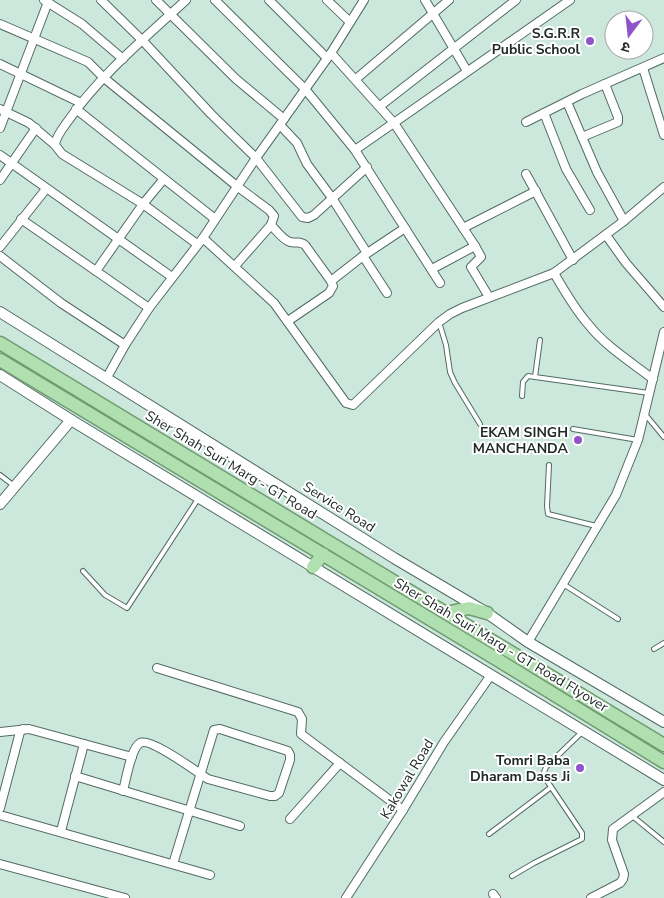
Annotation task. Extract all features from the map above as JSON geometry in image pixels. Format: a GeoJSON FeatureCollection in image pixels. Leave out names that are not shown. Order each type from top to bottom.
{"type":"FeatureCollection","features":[{"type":"Feature","properties":{"kind":"highway","name":"Sher Shah Suri Marg - GT Road"},"geometry":{"type":"LineString","coordinates":[[0,343],[446,613]]}},
{"type":"Feature","properties":{"kind":"highway","name":"Sher Shah Suri Marg - GT Road"},"geometry":{"type":"LineString","coordinates":[[0,360],[322,554]]}},
{"type":"Feature","properties":{"kind":"highway"},"geometry":{"type":"LineString","coordinates":[[314,567],[322,554]]}},
{"type":"Feature","properties":{"kind":"highway","name":"Sher Shah Suri Marg - GT Road Flyover"},"geometry":{"type":"LineString","coordinates":[[322,554],[663,761]]}},
{"type":"Feature","properties":{"kind":"highway"},"geometry":{"type":"LineString","coordinates":[[446,613],[469,608],[488,613]]}},
{"type":"Feature","properties":{"kind":"highway","name":"Sher Shah Suri Marg - GT Road Flyover"},"geometry":{"type":"LineString","coordinates":[[446,613],[664,745]]}},
{"type":"Feature","properties":{"kind":"street"},"geometry":{"type":"LineString","coordinates":[[101,0],[256,158],[302,217],[311,217],[367,167]]}},
{"type":"Feature","properties":{"kind":"street"},"geometry":{"type":"LineString","coordinates":[[156,0],[282,122],[293,137],[307,164],[332,198],[387,293]]}},
{"type":"Feature","properties":{"kind":"street"},"geometry":{"type":"LineString","coordinates":[[55,144],[57,137],[78,106],[122,59],[186,0]]}},
{"type":"Feature","properties":{"kind":"street"},"geometry":{"type":"LineString","coordinates":[[215,0],[305,89],[354,150],[367,167],[440,283]]}},
{"type":"Feature","properties":{"kind":"street"},"geometry":{"type":"LineString","coordinates":[[268,0],[356,79],[394,123],[475,246],[481,257],[471,267],[489,297]]}},
{"type":"Feature","properties":{"kind":"street"},"geometry":{"type":"LineString","coordinates":[[327,0],[350,22]]}},
{"type":"Feature","properties":{"kind":"street"},"geometry":{"type":"LineString","coordinates":[[106,379],[149,308],[200,241],[256,158],[329,56],[364,0]]}},
{"type":"Feature","properties":{"kind":"street"},"geometry":{"type":"LineString","coordinates":[[425,0],[467,71]]}},
{"type":"Feature","properties":{"kind":"street"},"geometry":{"type":"LineString","coordinates":[[356,79],[449,0]]}},
{"type":"Feature","properties":{"kind":"street"},"geometry":{"type":"LineString","coordinates":[[380,106],[516,0]]}},
{"type":"Feature","properties":{"kind":"street"},"geometry":{"type":"LineString","coordinates":[[354,150],[570,0]]}},
{"type":"Feature","properties":{"kind":"street"},"geometry":{"type":"LineString","coordinates":[[0,128],[3,110],[20,75],[46,1],[82,24],[122,59]]}},
{"type":"Feature","properties":{"kind":"street"},"geometry":{"type":"LineString","coordinates":[[0,24],[88,62],[104,78],[269,210],[274,216],[271,225],[235,266]]}},
{"type":"Feature","properties":{"kind":"street"},"geometry":{"type":"LineString","coordinates":[[526,122],[664,58]]}},
{"type":"Feature","properties":{"kind":"street"},"geometry":{"type":"LineString","coordinates":[[0,64],[78,106],[163,180],[215,219]]}},
{"type":"Feature","properties":{"kind":"street"},"geometry":{"type":"LineString","coordinates":[[643,68],[664,135]]}},
{"type":"Feature","properties":{"kind":"street"},"geometry":{"type":"LineString","coordinates":[[582,137],[618,122],[618,117],[605,84]]}},
{"type":"Feature","properties":{"kind":"street"},"geometry":{"type":"LineString","coordinates":[[567,102],[597,172],[624,221]]}},
{"type":"Feature","properties":{"kind":"street"},"geometry":{"type":"LineString","coordinates":[[656,105],[664,102]]}},
{"type":"Feature","properties":{"kind":"street"},"geometry":{"type":"LineString","coordinates":[[3,110],[36,128],[55,144],[62,154],[143,204],[235,266],[263,291],[288,321],[321,369],[350,405],[356,404],[439,322],[450,314],[489,297],[554,273],[624,221],[664,186]]}},
{"type":"Feature","properties":{"kind":"street"},"geometry":{"type":"LineString","coordinates":[[544,113],[566,169],[590,210]]}},
{"type":"Feature","properties":{"kind":"street"},"geometry":{"type":"LineString","coordinates":[[0,180],[36,128]]}},
{"type":"Feature","properties":{"kind":"street"},"geometry":{"type":"LineString","coordinates":[[0,155],[172,277]]}},
{"type":"Feature","properties":{"kind":"street"},"geometry":{"type":"LineString","coordinates":[[526,174],[573,260]]}},
{"type":"Feature","properties":{"kind":"street"},"geometry":{"type":"LineString","coordinates":[[96,271],[119,241],[143,204],[163,180]]}},
{"type":"Feature","properties":{"kind":"street"},"geometry":{"type":"LineString","coordinates":[[0,247],[46,189]]}},
{"type":"Feature","properties":{"kind":"street"},"geometry":{"type":"LineString","coordinates":[[464,228],[536,191]]}},
{"type":"Feature","properties":{"kind":"street"},"geometry":{"type":"LineString","coordinates":[[21,219],[149,308]]}},
{"type":"Feature","properties":{"kind":"street"},"geometry":{"type":"LineString","coordinates":[[271,225],[287,241],[292,243],[299,242],[305,245],[332,281],[329,293],[288,321]]}},
{"type":"Feature","properties":{"kind":"street"},"geometry":{"type":"LineString","coordinates":[[332,281],[365,254],[405,228]]}},
{"type":"Feature","properties":{"kind":"street"},"geometry":{"type":"LineString","coordinates":[[606,235],[632,271],[664,307]]}},
{"type":"Feature","properties":{"kind":"street"},"geometry":{"type":"LineString","coordinates":[[432,269],[475,246]]}},
{"type":"Feature","properties":{"kind":"street"},"geometry":{"type":"LineString","coordinates":[[0,256],[61,303],[125,345]]}},
{"type":"Feature","properties":{"kind":"street"},"geometry":{"type":"LineString","coordinates":[[554,273],[588,325],[653,379]]}},
{"type":"Feature","properties":{"kind":"street","name":"Service Road"},"geometry":{"type":"LineString","coordinates":[[0,312],[394,558],[488,613],[528,642],[664,722]]}},
{"type":"Feature","properties":{"kind":"street"},"geometry":{"type":"LineString","coordinates":[[528,642],[616,495],[638,440],[664,332]]}},
{"type":"Feature","properties":{"kind":"street"},"geometry":{"type":"LineString","coordinates":[[0,375],[70,420],[664,780]]}},
{"type":"Feature","properties":{"kind":"street"},"geometry":{"type":"LineString","coordinates":[[0,504],[70,420]]}},
{"type":"Feature","properties":{"kind":"street"},"geometry":{"type":"LineString","coordinates":[[157,668],[298,712],[302,720],[302,734],[403,810]]}},
{"type":"Feature","properties":{"kind":"street","name":"Kakowal Road"},"geometry":{"type":"LineString","coordinates":[[346,898],[444,742],[491,675]]}},
{"type":"Feature","properties":{"kind":"street"},"geometry":{"type":"LineString","coordinates":[[0,808],[20,732],[23,729]]}},
{"type":"Feature","properties":{"kind":"street"},"geometry":{"type":"LineString","coordinates":[[0,732],[29,729],[132,757]]}},
{"type":"Feature","properties":{"kind":"street"},"geometry":{"type":"LineString","coordinates":[[123,790],[132,757],[138,744],[142,742],[148,742],[200,774],[220,783],[270,796],[275,796],[282,788],[290,755],[288,752],[217,729],[212,733],[200,774],[173,864]]}},
{"type":"Feature","properties":{"kind":"street"},"geometry":{"type":"LineString","coordinates":[[61,831],[84,744]]}},
{"type":"Feature","properties":{"kind":"street"},"geometry":{"type":"LineString","coordinates":[[290,819],[340,764]]}},
{"type":"Feature","properties":{"kind":"street"},"geometry":{"type":"LineString","coordinates":[[75,776],[240,826]]}},
{"type":"Feature","properties":{"kind":"street"},"geometry":{"type":"LineString","coordinates":[[592,898],[620,883],[623,879],[624,874],[612,840],[613,829],[664,792]]}},
{"type":"Feature","properties":{"kind":"street"},"geometry":{"type":"LineString","coordinates":[[0,815],[61,831],[210,876]]}},
{"type":"Feature","properties":{"kind":"street"},"geometry":{"type":"LineString","coordinates":[[0,865],[125,898]]}},
{"type":"Feature","properties":{"kind":"lane"},"geometry":{"type":"LineString","coordinates":[[439,322],[446,345],[450,372],[480,424]]}},
{"type":"Feature","properties":{"kind":"lane"},"geometry":{"type":"LineString","coordinates":[[535,376],[540,340]]}},
{"type":"Feature","properties":{"kind":"lane"},"geometry":{"type":"LineString","coordinates":[[522,396],[525,379],[528,376],[649,393]]}},
{"type":"Feature","properties":{"kind":"lane"},"geometry":{"type":"LineString","coordinates":[[644,413],[664,437]]}},
{"type":"Feature","properties":{"kind":"lane"},"geometry":{"type":"LineString","coordinates":[[573,430],[638,440]]}},
{"type":"Feature","properties":{"kind":"lane"},"geometry":{"type":"LineString","coordinates":[[550,465],[546,506],[548,514],[599,526]]}},
{"type":"Feature","properties":{"kind":"lane"},"geometry":{"type":"LineString","coordinates":[[0,474],[15,487]]}},
{"type":"Feature","properties":{"kind":"lane"},"geometry":{"type":"LineString","coordinates":[[83,571],[104,595],[127,608],[199,497]]}},
{"type":"Feature","properties":{"kind":"lane"},"geometry":{"type":"LineString","coordinates":[[563,584],[618,619]]}},
{"type":"Feature","properties":{"kind":"lane"},"geometry":{"type":"LineString","coordinates":[[654,649],[664,643]]}},
{"type":"Feature","properties":{"kind":"lane"},"geometry":{"type":"LineString","coordinates":[[512,876],[582,839],[582,833],[543,775],[546,766],[584,730]]}},
{"type":"Feature","properties":{"kind":"lane"},"geometry":{"type":"LineString","coordinates":[[489,834],[550,788]]}},
{"type":"Feature","properties":{"kind":"lane"},"geometry":{"type":"LineString","coordinates":[[631,816],[664,842]]}},
{"type":"Feature","properties":{"kind":"place","name":"S.G.R.R Public School"},"geometry":{"type":"Point","coordinates":[590,41]}},
{"type":"Feature","properties":{"kind":"place","name":"EKAM SINGH MANCHANDA"},"geometry":{"type":"Point","coordinates":[578,440]}},
{"type":"Feature","properties":{"kind":"place","name":"Tomri Baba Dharam Dass Ji"},"geometry":{"type":"Point","coordinates":[580,768]}}]}
